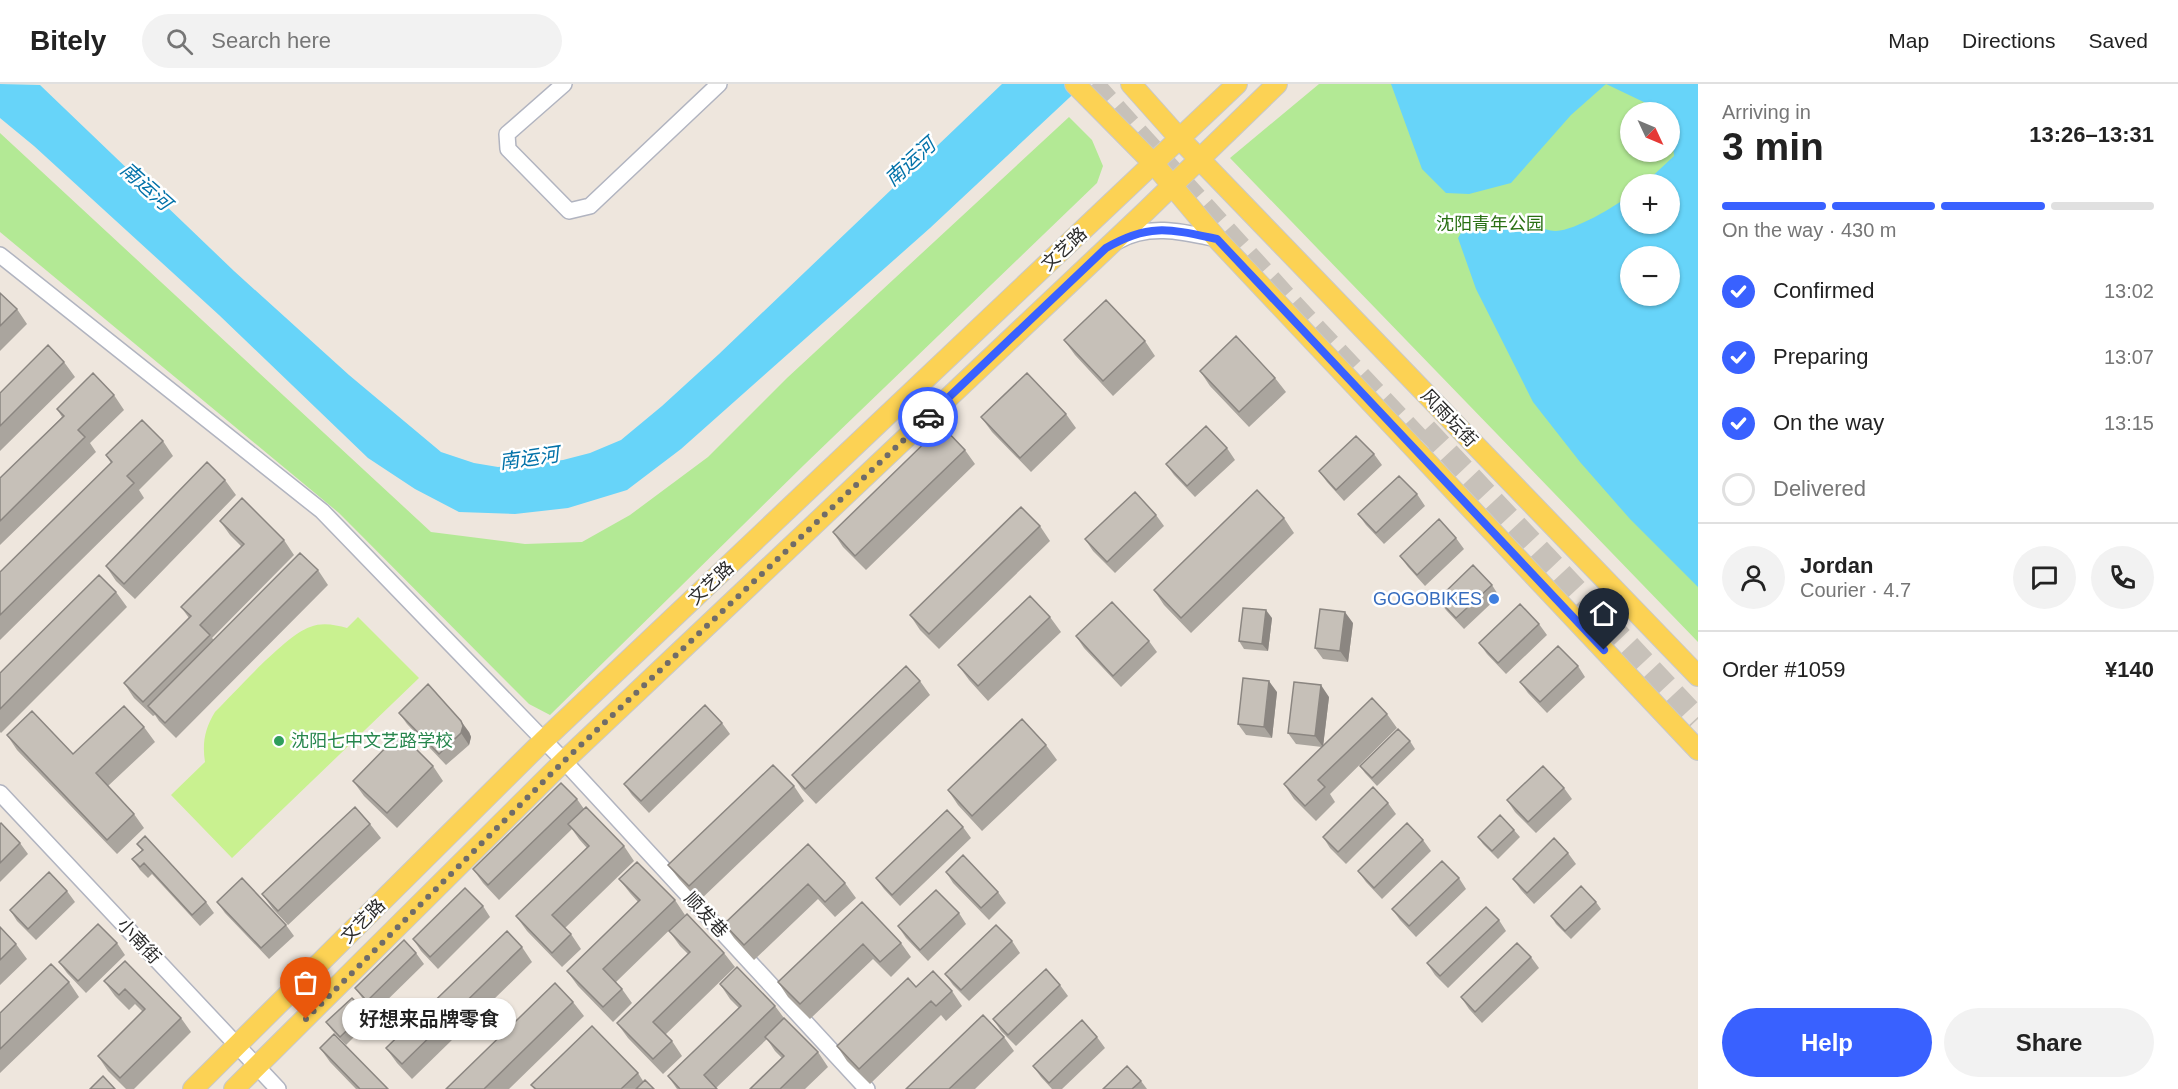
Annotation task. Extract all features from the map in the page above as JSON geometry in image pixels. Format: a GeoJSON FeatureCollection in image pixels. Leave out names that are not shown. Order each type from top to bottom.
{"type":"FeatureCollection","features":[{"type":"Feature","properties":{"kind":"main road"},"geometry":{"type":"LineString","coordinates":[[1075,84],[1154,164],[1217,239],[1698,750]]}},
{"type":"Feature","properties":{"kind":"main road","name":"风雨坛街"},"geometry":{"type":"LineString","coordinates":[[1131,84],[1180,139],[1698,676]]}},
{"type":"Feature","properties":{"kind":"main road","name":"文艺路"},"geometry":{"type":"LineString","coordinates":[[193,1089],[543,741],[1237,84]]}},
{"type":"Feature","properties":{"kind":"main road","name":"文艺路"},"geometry":{"type":"LineString","coordinates":[[234,1089],[564,761],[1200,159],[1276,84]]}},
{"type":"Feature","properties":{"kind":"street"},"geometry":{"type":"LineString","coordinates":[[564,84],[507,134],[508,149],[569,211],[590,206],[719,84]]}},
{"type":"Feature","properties":{"kind":"street"},"geometry":{"type":"LineString","coordinates":[[1106,248],[1124,238],[1148,230],[1180,231],[1217,239]]}},
{"type":"Feature","properties":{"kind":"street","name":"顺发巷"},"geometry":{"type":"LineString","coordinates":[[0,255],[322,511],[564,761],[867,1089]]}},
{"type":"Feature","properties":{"kind":"street","name":"小南街"},"geometry":{"type":"LineString","coordinates":[[0,794],[278,1089]]}},
{"type":"Feature","properties":{"kind":"green space","name":"沈阳青年公园"},"geometry":{"type":"Polygon","coordinates":[[[1319,84],[1698,84],[1698,642],[1230,158],[1319,84]]]}},
{"type":"Feature","properties":{"kind":"green space"},"geometry":{"type":"Polygon","coordinates":[[[1069,117],[1092,140],[1103,166],[1097,183],[805,464],[550,715],[529,704],[339,513],[0,232],[0,133],[431,532],[525,544],[582,542],[630,515],[708,457],[787,378],[1069,117]]]}},
{"type":"Feature","properties":{"kind":"green space","name":"沈阳七中文艺路学校"},"geometry":{"type":"Polygon","coordinates":[[[358,617],[419,678],[232,858],[171,795],[205,762],[205,736],[215,712],[261,665],[288,641],[310,627],[324,624],[347,628],[358,617]]]}},
{"type":"Feature","properties":{"kind":"water"},"geometry":{"type":"Polygon","coordinates":[[[0,84],[40,85],[234,271],[349,375],[441,452],[474,463],[498,467],[563,460],[590,453],[621,440],[719,354],[1002,84],[1084,84],[930,228],[681,449],[627,490],[568,508],[515,514],[459,512],[415,489],[368,458],[219,315],[34,146],[0,118],[0,84]]]}},
{"type":"Feature","properties":{"kind":"water"},"geometry":{"type":"Polygon","coordinates":[[[1391,84],[1606,84],[1571,115],[1511,183],[1469,194],[1446,193],[1422,169],[1391,84]]]}},
{"type":"Feature","properties":{"kind":"water"},"geometry":{"type":"Polygon","coordinates":[[[1606,84],[1698,84],[1698,587],[1630,519],[1580,462],[1533,402],[1476,289],[1458,238],[1465,226],[1489,221],[1505,220],[1549,230],[1564,230],[1620,202],[1620,234],[1680,234],[1680,174],[1655,174],[1668,162],[1680,162],[1680,102],[1644,102],[1606,84]]]}},
{"type":"Feature","properties":{"kind":"building"},"geometry":{"type":"Polygon","coordinates":[[[0,293],[17,309],[0,326],[0,293]]]}},
{"type":"Feature","properties":{"kind":"building"},"geometry":{"type":"Polygon","coordinates":[[[1106,300],[1145,341],[1103,381],[1064,340],[1106,300]]]}},
{"type":"Feature","properties":{"kind":"building"},"geometry":{"type":"Polygon","coordinates":[[[1236,336],[1275,378],[1239,412],[1200,371],[1236,336]]]}},
{"type":"Feature","properties":{"kind":"building"},"geometry":{"type":"Polygon","coordinates":[[[48,345],[64,362],[0,426],[0,393],[48,345]]]}},
{"type":"Feature","properties":{"kind":"building"},"geometry":{"type":"Polygon","coordinates":[[[93,373],[114,395],[78,430],[85,437],[0,521],[0,478],[64,416],[57,409],[93,373]]]}},
{"type":"Feature","properties":{"kind":"building"},"geometry":{"type":"Polygon","coordinates":[[[1027,373],[1066,414],[1020,458],[981,417],[1027,373]]]}},
{"type":"Feature","properties":{"kind":"building"},"geometry":{"type":"Polygon","coordinates":[[[142,420],[163,441],[127,476],[134,483],[0,615],[0,572],[112,462],[106,455],[142,420]]]}},
{"type":"Feature","properties":{"kind":"building"},"geometry":{"type":"Polygon","coordinates":[[[942,426],[965,450],[855,556],[833,532],[942,426]]]}},
{"type":"Feature","properties":{"kind":"building"},"geometry":{"type":"Polygon","coordinates":[[[1206,426],[1227,448],[1187,486],[1166,464],[1206,426]]]}},
{"type":"Feature","properties":{"kind":"building"},"geometry":{"type":"Polygon","coordinates":[[[1356,436],[1374,454],[1336,490],[1319,471],[1356,436]]]}},
{"type":"Feature","properties":{"kind":"building"},"geometry":{"type":"Polygon","coordinates":[[[207,462],[225,480],[124,584],[106,566],[207,462]]]}},
{"type":"Feature","properties":{"kind":"building"},"geometry":{"type":"Polygon","coordinates":[[[1399,476],[1417,494],[1376,533],[1358,514],[1399,476]]]}},
{"type":"Feature","properties":{"kind":"building"},"geometry":{"type":"Polygon","coordinates":[[[1257,490],[1284,518],[1181,618],[1154,590],[1257,490]]]}},
{"type":"Feature","properties":{"kind":"building"},"geometry":{"type":"Polygon","coordinates":[[[1135,492],[1156,515],[1107,562],[1085,539],[1135,492]]]}},
{"type":"Feature","properties":{"kind":"building"},"geometry":{"type":"Polygon","coordinates":[[[242,498],[284,540],[200,625],[210,635],[143,702],[124,683],[191,616],[181,607],[244,544],[220,521],[242,498]]]}},
{"type":"Feature","properties":{"kind":"building"},"geometry":{"type":"Polygon","coordinates":[[[1021,507],[1040,526],[929,634],[910,615],[1021,507]]]}},
{"type":"Feature","properties":{"kind":"building"},"geometry":{"type":"Polygon","coordinates":[[[1439,519],[1456,538],[1417,575],[1400,556],[1439,519]]]}},
{"type":"Feature","properties":{"kind":"building"},"geometry":{"type":"Polygon","coordinates":[[[300,553],[318,570],[165,723],[148,706],[300,553]]]}},
{"type":"Feature","properties":{"kind":"building"},"geometry":{"type":"Polygon","coordinates":[[[1473,565],[1492,585],[1456,618],[1438,599],[1473,565]]]}},
{"type":"Feature","properties":{"kind":"building"},"geometry":{"type":"Polygon","coordinates":[[[99,575],[116,592],[0,709],[0,673],[99,575]]]}},
{"type":"Feature","properties":{"kind":"building"},"geometry":{"type":"Polygon","coordinates":[[[1030,596],[1050,617],[978,686],[958,665],[1030,596]]]}},
{"type":"Feature","properties":{"kind":"building"},"geometry":{"type":"Polygon","coordinates":[[[1112,602],[1149,641],[1113,676],[1076,636],[1112,602]]]}},
{"type":"Feature","properties":{"kind":"building"},"geometry":{"type":"Polygon","coordinates":[[[1520,604],[1539,624],[1498,663],[1479,643],[1520,604]]]}},
{"type":"Feature","properties":{"kind":"building"},"geometry":{"type":"Polygon","coordinates":[[[1243,608],[1266,610],[1262,644],[1239,641],[1243,608]]]}},
{"type":"Feature","properties":{"kind":"building"},"geometry":{"type":"Polygon","coordinates":[[[1320,609],[1345,612],[1340,651],[1315,648],[1320,609]]]}},
{"type":"Feature","properties":{"kind":"building"},"geometry":{"type":"Polygon","coordinates":[[[1558,646],[1578,666],[1540,702],[1520,682],[1558,646]]]}},
{"type":"Feature","properties":{"kind":"building"},"geometry":{"type":"Polygon","coordinates":[[[906,666],[920,681],[805,789],[792,775],[906,666]]]}},
{"type":"Feature","properties":{"kind":"building"},"geometry":{"type":"Polygon","coordinates":[[[1243,678],[1269,681],[1264,727],[1238,724],[1243,678]]]}},
{"type":"Feature","properties":{"kind":"building"},"geometry":{"type":"Polygon","coordinates":[[[1294,682],[1321,685],[1315,736],[1288,733],[1294,682]]]}},
{"type":"Feature","properties":{"kind":"building"},"geometry":{"type":"Polygon","coordinates":[[[428,684],[463,726],[461,733],[439,754],[399,713],[428,684]]]}},
{"type":"Feature","properties":{"kind":"building"},"geometry":{"type":"Polygon","coordinates":[[[1372,698],[1387,714],[1318,780],[1325,787],[1305,806],[1284,784],[1372,698]]]}},
{"type":"Feature","properties":{"kind":"building"},"geometry":{"type":"Polygon","coordinates":[[[705,705],[722,723],[641,801],[624,784],[705,705]]]}},
{"type":"Feature","properties":{"kind":"building"},"geometry":{"type":"Polygon","coordinates":[[[124,706],[144,727],[96,773],[134,814],[107,840],[7,735],[32,711],[73,754],[124,706]]]}},
{"type":"Feature","properties":{"kind":"building"},"geometry":{"type":"Polygon","coordinates":[[[1022,719],[1046,745],[972,816],[948,790],[1022,719]]]}},
{"type":"Feature","properties":{"kind":"building"},"geometry":{"type":"Polygon","coordinates":[[[1398,729],[1410,741],[1372,778],[1360,766],[1398,729]]]}},
{"type":"Feature","properties":{"kind":"building"},"geometry":{"type":"Polygon","coordinates":[[[400,733],[433,766],[387,813],[353,781],[400,733]]]}},
{"type":"Feature","properties":{"kind":"building"},"geometry":{"type":"Polygon","coordinates":[[[773,765],[794,786],[689,886],[668,865],[773,765]]]}},
{"type":"Feature","properties":{"kind":"building"},"geometry":{"type":"Polygon","coordinates":[[[1543,766],[1564,788],[1528,822],[1507,800],[1543,766]]]}},
{"type":"Feature","properties":{"kind":"building"},"geometry":{"type":"Polygon","coordinates":[[[561,783],[577,799],[488,885],[473,869],[561,783]]]}},
{"type":"Feature","properties":{"kind":"building"},"geometry":{"type":"Polygon","coordinates":[[[1373,787],[1388,803],[1338,852],[1323,837],[1373,787]]]}},
{"type":"Feature","properties":{"kind":"building"},"geometry":{"type":"Polygon","coordinates":[[[355,807],[370,824],[278,911],[262,894],[355,807]]]}},
{"type":"Feature","properties":{"kind":"building"},"geometry":{"type":"Polygon","coordinates":[[[586,807],[624,846],[552,915],[571,934],[552,953],[516,916],[589,846],[568,824],[586,807]]]}},
{"type":"Feature","properties":{"kind":"building"},"geometry":{"type":"Polygon","coordinates":[[[947,810],[963,827],[892,895],[876,878],[947,810]]]}},
{"type":"Feature","properties":{"kind":"building"},"geometry":{"type":"Polygon","coordinates":[[[1500,815],[1514,830],[1492,851],[1478,837],[1500,815]]]}},
{"type":"Feature","properties":{"kind":"building"},"geometry":{"type":"Polygon","coordinates":[[[1407,823],[1423,840],[1374,888],[1358,871],[1407,823]]]}},
{"type":"Feature","properties":{"kind":"building"},"geometry":{"type":"Polygon","coordinates":[[[0,824],[20,843],[0,863],[0,824]]]}},
{"type":"Feature","properties":{"kind":"building"},"geometry":{"type":"Polygon","coordinates":[[[145,836],[206,902],[192,915],[144,863],[140,867],[132,859],[143,850],[137,844],[145,836]]]}},
{"type":"Feature","properties":{"kind":"building"},"geometry":{"type":"Polygon","coordinates":[[[1554,838],[1568,853],[1527,893],[1513,879],[1554,838]]]}},
{"type":"Feature","properties":{"kind":"building"},"geometry":{"type":"Polygon","coordinates":[[[808,844],[845,883],[825,902],[808,884],[744,945],[724,924],[808,844]]]}},
{"type":"Feature","properties":{"kind":"building"},"geometry":{"type":"Polygon","coordinates":[[[963,855],[998,892],[981,908],[946,872],[963,855]]]}},
{"type":"Feature","properties":{"kind":"building"},"geometry":{"type":"Polygon","coordinates":[[[1442,861],[1459,878],[1409,926],[1392,909],[1442,861]]]}},
{"type":"Feature","properties":{"kind":"building"},"geometry":{"type":"Polygon","coordinates":[[[637,862],[675,900],[603,969],[622,989],[603,1007],[567,971],[640,900],[619,879],[637,862]]]}},
{"type":"Feature","properties":{"kind":"building"},"geometry":{"type":"Polygon","coordinates":[[[49,872],[67,891],[28,929],[10,910],[49,872]]]}},
{"type":"Feature","properties":{"kind":"building"},"geometry":{"type":"Polygon","coordinates":[[[242,878],[286,925],[261,948],[217,902],[242,878]]]}},
{"type":"Feature","properties":{"kind":"building"},"geometry":{"type":"Polygon","coordinates":[[[1581,886],[1596,902],[1565,931],[1551,916],[1581,886]]]}},
{"type":"Feature","properties":{"kind":"building"},"geometry":{"type":"Polygon","coordinates":[[[465,888],[483,906],[430,957],[413,939],[465,888]]]}},
{"type":"Feature","properties":{"kind":"building"},"geometry":{"type":"Polygon","coordinates":[[[936,890],[959,913],[920,950],[898,926],[936,890]]]}},
{"type":"Feature","properties":{"kind":"building"},"geometry":{"type":"Polygon","coordinates":[[[862,902],[901,943],[880,962],[863,944],[800,1004],[778,982],[862,902]]]}},
{"type":"Feature","properties":{"kind":"building"},"geometry":{"type":"Polygon","coordinates":[[[1486,907],[1499,920],[1440,976],[1427,963],[1486,907]]]}},
{"type":"Feature","properties":{"kind":"building"},"geometry":{"type":"Polygon","coordinates":[[[687,914],[724,953],[653,1022],[672,1041],[653,1059],[617,1023],[690,952],[669,931],[687,914]]]}},
{"type":"Feature","properties":{"kind":"building"},"geometry":{"type":"Polygon","coordinates":[[[98,924],[117,943],[78,981],[59,962],[98,924]]]}},
{"type":"Feature","properties":{"kind":"building"},"geometry":{"type":"Polygon","coordinates":[[[996,925],[1012,941],[961,990],[945,974],[996,925]]]}},
{"type":"Feature","properties":{"kind":"building"},"geometry":{"type":"Polygon","coordinates":[[[0,927],[16,944],[0,960],[0,927]]]}},
{"type":"Feature","properties":{"kind":"building"},"geometry":{"type":"Polygon","coordinates":[[[507,931],[522,947],[402,1064],[386,1048],[507,931]]]}},
{"type":"Feature","properties":{"kind":"building"},"geometry":{"type":"Polygon","coordinates":[[[404,940],[416,953],[367,1001],[355,988],[404,940]]]}},
{"type":"Feature","properties":{"kind":"building"},"geometry":{"type":"Polygon","coordinates":[[[1517,943],[1531,957],[1475,1012],[1461,997],[1517,943]]]}},
{"type":"Feature","properties":{"kind":"building"},"geometry":{"type":"Polygon","coordinates":[[[125,961],[181,1018],[120,1078],[98,1056],[145,1009],[125,989],[119,995],[104,981],[125,961]]]}},
{"type":"Feature","properties":{"kind":"building"},"geometry":{"type":"Polygon","coordinates":[[[51,964],[69,982],[0,1049],[0,1013],[51,964]]]}},
{"type":"Feature","properties":{"kind":"building"},"geometry":{"type":"Polygon","coordinates":[[[737,967],[775,1006],[704,1075],[717,1089],[680,1089],[668,1076],[741,1006],[720,984],[737,967]]]}},
{"type":"Feature","properties":{"kind":"building"},"geometry":{"type":"Polygon","coordinates":[[[1046,969],[1060,985],[1008,1035],[993,1019],[1046,969]]]}},
{"type":"Feature","properties":{"kind":"building"},"geometry":{"type":"Polygon","coordinates":[[[933,971],[952,991],[936,1006],[931,1001],[859,1069],[837,1046],[908,978],[916,987],[933,971]]]}},
{"type":"Feature","properties":{"kind":"building"},"geometry":{"type":"Polygon","coordinates":[[[555,983],[573,1002],[484,1089],[446,1089],[555,983]]]}},
{"type":"Feature","properties":{"kind":"building"},"geometry":{"type":"Polygon","coordinates":[[[352,998],[366,1012],[340,1037],[326,1022],[352,998]]]}},
{"type":"Feature","properties":{"kind":"building"},"geometry":{"type":"Polygon","coordinates":[[[983,1015],[1004,1037],[949,1089],[906,1089],[983,1015]]]}},
{"type":"Feature","properties":{"kind":"building"},"geometry":{"type":"Polygon","coordinates":[[[784,1018],[818,1052],[780,1089],[750,1089],[784,1056],[765,1037],[784,1018]]]}},
{"type":"Feature","properties":{"kind":"building"},"geometry":{"type":"Polygon","coordinates":[[[1082,1020],[1097,1037],[1049,1083],[1033,1066],[1082,1020]]]}},
{"type":"Feature","properties":{"kind":"building"},"geometry":{"type":"Polygon","coordinates":[[[592,1026],[638,1073],[621,1089],[536,1089],[531,1085],[592,1026]]]}},
{"type":"Feature","properties":{"kind":"building"},"geometry":{"type":"Polygon","coordinates":[[[334,1034],[388,1089],[360,1089],[320,1048],[334,1034]]]}},
{"type":"Feature","properties":{"kind":"building"},"geometry":{"type":"Polygon","coordinates":[[[1127,1066],[1141,1081],[1132,1089],[1103,1089],[1127,1066]]]}},
{"type":"Feature","properties":{"kind":"building"},"geometry":{"type":"Polygon","coordinates":[[[103,1076],[115,1089],[90,1089],[103,1076]]]}},
{"type":"Feature","properties":{"kind":"building"},"geometry":{"type":"Polygon","coordinates":[[[645,1080],[654,1089],[636,1089],[645,1080]]]}},
{"type":"Feature","properties":{"kind":"tunnel"},"geometry":{"type":"LineString","coordinates":[[1093,84],[1293,305],[1431,452]]}},
{"type":"Feature","properties":{"kind":"tunnel"},"geometry":{"type":"LineString","coordinates":[[1426,429],[1698,719]]}},
{"type":"Feature","properties":{"kind":"way so far"},"geometry":{"type":"LineString","coordinates":[[306,1019],[564,761],[928,417]]}},
{"type":"Feature","properties":{"kind":"place","name":"GOGOBIKES"},"geometry":{"type":"Point","coordinates":[1494,599]}},
{"type":"Feature","properties":{"kind":"place","name":"沈阳七中文艺路学校"},"geometry":{"type":"Point","coordinates":[279,741]}},
{"type":"Feature","properties":{"kind":"place","name":"好想来品牌零食"},"geometry":{"type":"Point","coordinates":[306,1019]}},
{"type":"Feature","properties":{"kind":"route"},"geometry":{"type":"LineString","coordinates":[[928,417],[1106,248],[1124,238],[1148,230],[1180,231],[1217,239],[1604,650]]}},
{"type":"Feature","properties":{"kind":"water label","name":"南运河"},"geometry":{"type":"Point","coordinates":[910,162]}},
{"type":"Feature","properties":{"kind":"water label","name":"南运河"},"geometry":{"type":"Point","coordinates":[146,186]}},
{"type":"Feature","properties":{"kind":"water label","name":"南运河"},"geometry":{"type":"Point","coordinates":[529,458]}}]}
